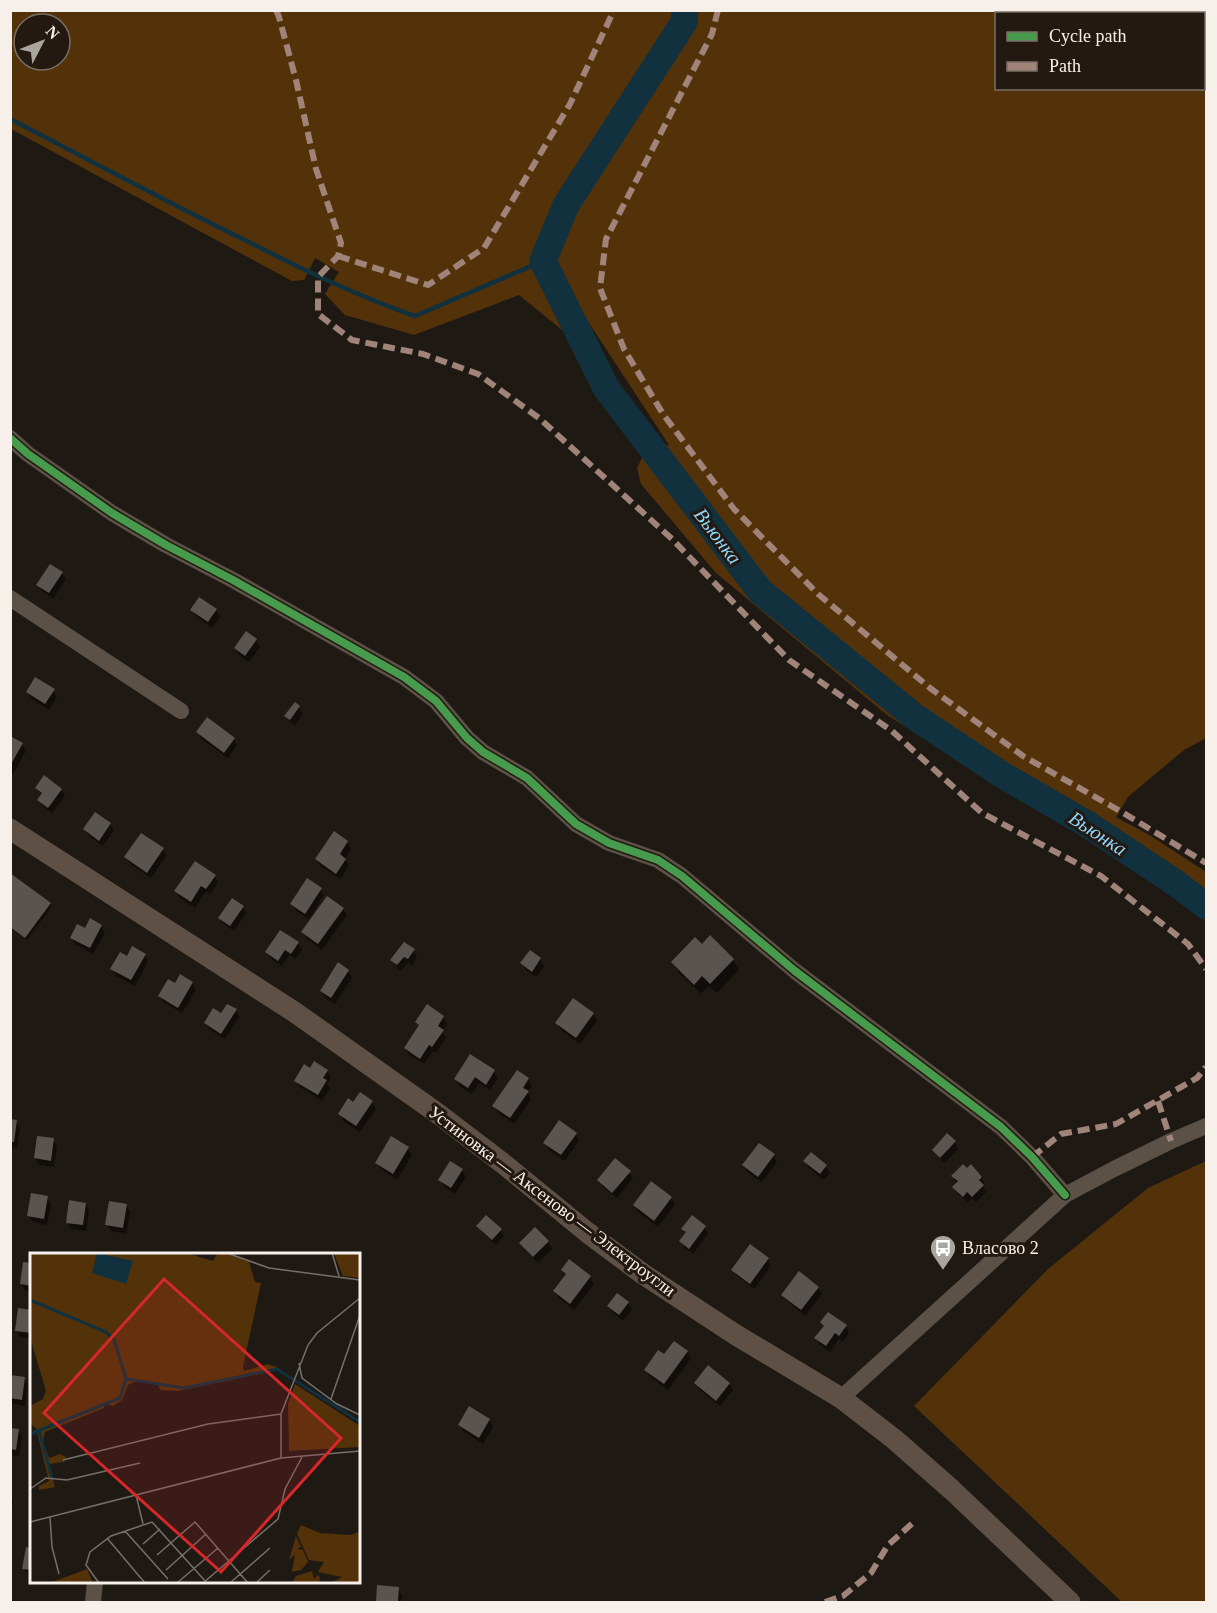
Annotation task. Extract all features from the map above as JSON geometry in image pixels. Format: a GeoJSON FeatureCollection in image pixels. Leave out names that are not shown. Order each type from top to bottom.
{"type":"FeatureCollection","features":[{"type":"Feature","properties":{"kind":"main road","name":"Устиновка — Аксеново — Электроугли"},"geometry":{"type":"LineString","coordinates":[[10,829],[293,1011],[437,1113],[651,1280],[736,1335],[841,1398],[911,1453],[1070,1602]]}},
{"type":"Feature","properties":{"kind":"street"},"geometry":{"type":"LineString","coordinates":[[10,438],[28,454],[112,513],[404,677],[436,701],[467,738],[483,752],[527,778],[576,824],[609,843],[658,860],[682,876],[795,971],[1001,1126],[1065,1195]]}},
{"type":"Feature","properties":{"kind":"street"},"geometry":{"type":"LineString","coordinates":[[10,598],[181,711]]}},
{"type":"Feature","properties":{"kind":"street"},"geometry":{"type":"LineString","coordinates":[[841,1398],[1065,1195],[1113,1169],[1206,1126]]}},
{"type":"Feature","properties":{"kind":"street"},"geometry":{"type":"LineString","coordinates":[[93,1602],[96,1583]]}},
{"type":"Feature","properties":{"kind":"shaded area"},"geometry":{"type":"Polygon","coordinates":[[[10,11],[1206,11],[1206,738],[1184,750],[1128,797],[1116,817],[1151,836],[1206,872],[1206,921],[1163,885],[887,715],[716,573],[641,484],[637,468],[645,452],[669,445],[587,320],[562,330],[519,295],[414,335],[345,315],[325,294],[339,272],[315,258],[304,280],[292,281],[11,129],[10,11]]]}},
{"type":"Feature","properties":{"kind":"shaded area"},"geometry":{"type":"Polygon","coordinates":[[[1206,1161],[1206,1602],[1122,1602],[914,1406],[1048,1269],[1148,1188],[1206,1161]]]}},
{"type":"Feature","properties":{"kind":"building"},"geometry":{"type":"Polygon","coordinates":[[[50,564],[63,572],[49,593],[36,585],[50,564]]]}},
{"type":"Feature","properties":{"kind":"building"},"geometry":{"type":"Polygon","coordinates":[[[199,597],[217,609],[208,622],[190,610],[199,597]]]}},
{"type":"Feature","properties":{"kind":"building"},"geometry":{"type":"Polygon","coordinates":[[[246,631],[257,639],[245,656],[234,648],[246,631]]]}},
{"type":"Feature","properties":{"kind":"building"},"geometry":{"type":"Polygon","coordinates":[[[35,677],[55,689],[45,704],[26,692],[35,677]]]}},
{"type":"Feature","properties":{"kind":"building"},"geometry":{"type":"Polygon","coordinates":[[[295,702],[300,706],[290,720],[284,716],[295,702]]]}},
{"type":"Feature","properties":{"kind":"building"},"geometry":{"type":"Polygon","coordinates":[[[207,717],[235,738],[224,753],[196,732],[207,717]]]}},
{"type":"Feature","properties":{"kind":"building"},"geometry":{"type":"Polygon","coordinates":[[[10,736],[23,743],[10,766],[10,736]]]}},
{"type":"Feature","properties":{"kind":"building"},"geometry":{"type":"Polygon","coordinates":[[[44,775],[62,789],[48,808],[37,800],[42,793],[35,788],[44,775]]]}},
{"type":"Feature","properties":{"kind":"building"},"geometry":{"type":"Polygon","coordinates":[[[95,812],[111,823],[99,841],[83,829],[95,812]]]}},
{"type":"Feature","properties":{"kind":"building"},"geometry":{"type":"Polygon","coordinates":[[[334,831],[348,841],[340,854],[346,859],[336,874],[315,859],[334,831]]]}},
{"type":"Feature","properties":{"kind":"building"},"geometry":{"type":"Polygon","coordinates":[[[141,833],[164,848],[147,873],[124,857],[141,833]]]}},
{"type":"Feature","properties":{"kind":"building"},"geometry":{"type":"Polygon","coordinates":[[[195,861],[216,875],[206,889],[201,886],[191,902],[174,891],[195,861]]]}},
{"type":"Feature","properties":{"kind":"building"},"geometry":{"type":"Polygon","coordinates":[[[10,873],[51,903],[25,938],[10,927],[10,873]]]}},
{"type":"Feature","properties":{"kind":"building"},"geometry":{"type":"Polygon","coordinates":[[[307,878],[322,888],[305,914],[290,904],[307,878]]]}},
{"type":"Feature","properties":{"kind":"building"},"geometry":{"type":"Polygon","coordinates":[[[327,896],[344,908],[318,944],[301,932],[327,896]]]}},
{"type":"Feature","properties":{"kind":"building"},"geometry":{"type":"Polygon","coordinates":[[[232,898],[244,906],[230,926],[218,918],[232,898]]]}},
{"type":"Feature","properties":{"kind":"building"},"geometry":{"type":"Polygon","coordinates":[[[90,918],[102,925],[90,948],[70,938],[77,924],[85,928],[90,918]]]}},
{"type":"Feature","properties":{"kind":"building"},"geometry":{"type":"Polygon","coordinates":[[[280,930],[299,942],[291,954],[285,950],[278,961],[265,952],[280,930]]]}},
{"type":"Feature","properties":{"kind":"building"},"geometry":{"type":"Polygon","coordinates":[[[710,935],[734,959],[710,984],[702,976],[694,985],[671,962],[695,937],[702,944],[710,935]]]}},
{"type":"Feature","properties":{"kind":"building"},"geometry":{"type":"Polygon","coordinates":[[[404,942],[415,949],[408,959],[404,957],[397,965],[390,960],[404,942]]]}},
{"type":"Feature","properties":{"kind":"building"},"geometry":{"type":"Polygon","coordinates":[[[132,946],[146,954],[131,980],[110,969],[120,952],[127,956],[132,946]]]}},
{"type":"Feature","properties":{"kind":"building"},"geometry":{"type":"Polygon","coordinates":[[[530,950],[541,958],[532,972],[520,963],[530,950]]]}},
{"type":"Feature","properties":{"kind":"building"},"geometry":{"type":"Polygon","coordinates":[[[338,962],[349,970],[331,998],[320,991],[338,962]]]}},
{"type":"Feature","properties":{"kind":"building"},"geometry":{"type":"Polygon","coordinates":[[[180,974],[193,982],[178,1008],[158,996],[168,979],[175,983],[180,974]]]}},
{"type":"Feature","properties":{"kind":"building"},"geometry":{"type":"Polygon","coordinates":[[[573,998],[594,1013],[576,1038],[555,1023],[573,998]]]}},
{"type":"Feature","properties":{"kind":"building"},"geometry":{"type":"Polygon","coordinates":[[[227,1004],[237,1009],[221,1034],[204,1023],[213,1008],[221,1013],[227,1004]]]}},
{"type":"Feature","properties":{"kind":"building"},"geometry":{"type":"Polygon","coordinates":[[[427,1004],[444,1016],[438,1026],[444,1030],[432,1047],[429,1045],[420,1059],[404,1048],[419,1025],[415,1022],[427,1004]]]}},
{"type":"Feature","properties":{"kind":"building"},"geometry":{"type":"Polygon","coordinates":[[[470,1054],[495,1070],[486,1085],[475,1077],[468,1088],[454,1079],[470,1054]]]}},
{"type":"Feature","properties":{"kind":"building"},"geometry":{"type":"Polygon","coordinates":[[[314,1061],[328,1070],[323,1078],[327,1080],[318,1095],[294,1081],[304,1064],[310,1068],[314,1061]]]}},
{"type":"Feature","properties":{"kind":"building"},"geometry":{"type":"Polygon","coordinates":[[[517,1070],[529,1078],[523,1088],[529,1091],[510,1118],[492,1106],[517,1070]]]}},
{"type":"Feature","properties":{"kind":"building"},"geometry":{"type":"Polygon","coordinates":[[[360,1092],[373,1101],[356,1126],[338,1114],[348,1098],[353,1102],[360,1092]]]}},
{"type":"Feature","properties":{"kind":"building"},"geometry":{"type":"Polygon","coordinates":[[[10,1119],[17,1120],[14,1142],[10,1142],[10,1119]]]}},
{"type":"Feature","properties":{"kind":"building"},"geometry":{"type":"Polygon","coordinates":[[[559,1120],[577,1133],[561,1155],[543,1143],[559,1120]]]}},
{"type":"Feature","properties":{"kind":"building"},"geometry":{"type":"Polygon","coordinates":[[[947,1133],[956,1141],[940,1158],[932,1150],[947,1133]]]}},
{"type":"Feature","properties":{"kind":"building"},"geometry":{"type":"Polygon","coordinates":[[[37,1136],[54,1138],[51,1161],[34,1158],[37,1136]]]}},
{"type":"Feature","properties":{"kind":"building"},"geometry":{"type":"Polygon","coordinates":[[[391,1136],[409,1147],[393,1174],[375,1163],[391,1136]]]}},
{"type":"Feature","properties":{"kind":"building"},"geometry":{"type":"Polygon","coordinates":[[[759,1143],[775,1154],[758,1177],[742,1165],[759,1143]]]}},
{"type":"Feature","properties":{"kind":"building"},"geometry":{"type":"Polygon","coordinates":[[[811,1152],[827,1165],[820,1174],[803,1161],[811,1152]]]}},
{"type":"Feature","properties":{"kind":"building"},"geometry":{"type":"Polygon","coordinates":[[[615,1158],[631,1171],[612,1193],[597,1180],[615,1158]]]}},
{"type":"Feature","properties":{"kind":"building"},"geometry":{"type":"Polygon","coordinates":[[[450,1161],[463,1169],[451,1188],[438,1180],[450,1161]]]}},
{"type":"Feature","properties":{"kind":"building"},"geometry":{"type":"Polygon","coordinates":[[[963,1164],[967,1168],[971,1164],[982,1177],[979,1180],[984,1185],[972,1197],[967,1192],[963,1197],[952,1187],[958,1181],[951,1176],[963,1164]]]}},
{"type":"Feature","properties":{"kind":"building"},"geometry":{"type":"Polygon","coordinates":[[[651,1181],[672,1197],[654,1221],[633,1205],[651,1181]]]}},
{"type":"Feature","properties":{"kind":"building"},"geometry":{"type":"Polygon","coordinates":[[[31,1193],[48,1196],[44,1219],[27,1216],[31,1193]]]}},
{"type":"Feature","properties":{"kind":"building"},"geometry":{"type":"Polygon","coordinates":[[[69,1200],[86,1203],[83,1225],[66,1223],[69,1200]]]}},
{"type":"Feature","properties":{"kind":"building"},"geometry":{"type":"Polygon","coordinates":[[[109,1201],[127,1204],[123,1228],[105,1225],[109,1201]]]}},
{"type":"Feature","properties":{"kind":"building"},"geometry":{"type":"Polygon","coordinates":[[[486,1215],[502,1229],[492,1240],[476,1226],[486,1215]]]}},
{"type":"Feature","properties":{"kind":"building"},"geometry":{"type":"Polygon","coordinates":[[[692,1215],[706,1226],[689,1249],[679,1241],[686,1232],[681,1229],[692,1215]]]}},
{"type":"Feature","properties":{"kind":"building"},"geometry":{"type":"Polygon","coordinates":[[[535,1227],[549,1241],[533,1257],[519,1243],[535,1227]]]}},
{"type":"Feature","properties":{"kind":"building"},"geometry":{"type":"Polygon","coordinates":[[[750,1244],[769,1258],[750,1284],[731,1270],[750,1244]]]}},
{"type":"Feature","properties":{"kind":"building"},"geometry":{"type":"Polygon","coordinates":[[[569,1259],[591,1276],[570,1304],[553,1291],[566,1274],[561,1270],[569,1259]]]}},
{"type":"Feature","properties":{"kind":"building"},"geometry":{"type":"Polygon","coordinates":[[[23,1262],[30,1263],[30,1286],[20,1284],[23,1262]]]}},
{"type":"Feature","properties":{"kind":"building"},"geometry":{"type":"Polygon","coordinates":[[[799,1271],[819,1287],[801,1310],[781,1295],[799,1271]]]}},
{"type":"Feature","properties":{"kind":"building"},"geometry":{"type":"Polygon","coordinates":[[[617,1293],[629,1302],[619,1315],[607,1306],[617,1293]]]}},
{"type":"Feature","properties":{"kind":"building"},"geometry":{"type":"Polygon","coordinates":[[[18,1308],[30,1310],[30,1333],[15,1331],[18,1308]]]}},
{"type":"Feature","properties":{"kind":"building"},"geometry":{"type":"Polygon","coordinates":[[[828,1312],[847,1325],[839,1336],[835,1333],[826,1346],[814,1338],[824,1326],[820,1322],[828,1312]]]}},
{"type":"Feature","properties":{"kind":"building"},"geometry":{"type":"Polygon","coordinates":[[[674,1341],[688,1351],[664,1384],[644,1370],[658,1350],[664,1354],[674,1341]]]}},
{"type":"Feature","properties":{"kind":"building"},"geometry":{"type":"Polygon","coordinates":[[[708,1365],[730,1383],[716,1401],[694,1383],[708,1365]]]}},
{"type":"Feature","properties":{"kind":"building"},"geometry":{"type":"Polygon","coordinates":[[[10,1375],[25,1377],[22,1400],[10,1398],[10,1375]]]}},
{"type":"Feature","properties":{"kind":"building"},"geometry":{"type":"Polygon","coordinates":[[[469,1406],[490,1419],[479,1438],[458,1425],[469,1406]]]}},
{"type":"Feature","properties":{"kind":"building"},"geometry":{"type":"Polygon","coordinates":[[[10,1428],[19,1429],[16,1450],[10,1449],[10,1428]]]}},
{"type":"Feature","properties":{"kind":"building"},"geometry":{"type":"Polygon","coordinates":[[[26,1547],[30,1548],[30,1570],[22,1569],[26,1547]]]}},
{"type":"Feature","properties":{"kind":"building"},"geometry":{"type":"Polygon","coordinates":[[[377,1585],[399,1587],[398,1602],[376,1602],[377,1585]]]}},
{"type":"Feature","properties":{"kind":"waterway","name":"Вьюнка"},"geometry":{"type":"LineString","coordinates":[[685,10],[684,22],[566,205],[543,261],[606,388],[760,591],[915,717],[1004,776],[1087,824],[1206,906]]}},
{"type":"Feature","properties":{"kind":"waterway"},"geometry":{"type":"LineString","coordinates":[[10,119],[290,263],[351,291],[415,316],[543,261]]}},
{"type":"Feature","properties":{"kind":"marked path"},"geometry":{"type":"LineString","coordinates":[[276,10],[296,80],[316,169],[341,243],[338,256],[318,277],[318,314],[352,340],[423,354],[478,374],[539,418],[672,539],[789,660],[892,731],[982,813],[1101,876],[1188,944],[1206,969]]}},
{"type":"Feature","properties":{"kind":"marked path"},"geometry":{"type":"LineString","coordinates":[[338,256],[428,285],[484,248],[570,104],[614,10]]}},
{"type":"Feature","properties":{"kind":"marked path"},"geometry":{"type":"LineString","coordinates":[[718,10],[712,34],[606,239],[600,288],[624,349],[663,414],[734,509],[818,594],[930,688],[1023,756],[1206,863]]}},
{"type":"Feature","properties":{"kind":"marked path"},"geometry":{"type":"LineString","coordinates":[[1032,1157],[1061,1134],[1116,1124],[1197,1078],[1206,1067]]}},
{"type":"Feature","properties":{"kind":"marked path"},"geometry":{"type":"LineString","coordinates":[[1158,1101],[1171,1141]]}},
{"type":"Feature","properties":{"kind":"marked path"},"geometry":{"type":"LineString","coordinates":[[825,1602],[843,1596],[871,1573],[888,1545],[916,1520]]}},
{"type":"Feature","properties":{"kind":"cycle path"},"geometry":{"type":"LineString","coordinates":[[10,438],[28,454],[112,513],[404,677],[436,701],[467,738],[483,752],[527,778],[576,824],[609,843],[658,860],[682,876],[795,971],[1001,1127],[1032,1157],[1065,1195]]}},
{"type":"Feature","properties":{"kind":"place","name":"Власово 2"},"geometry":{"type":"Point","coordinates":[943,1271]}}]}
